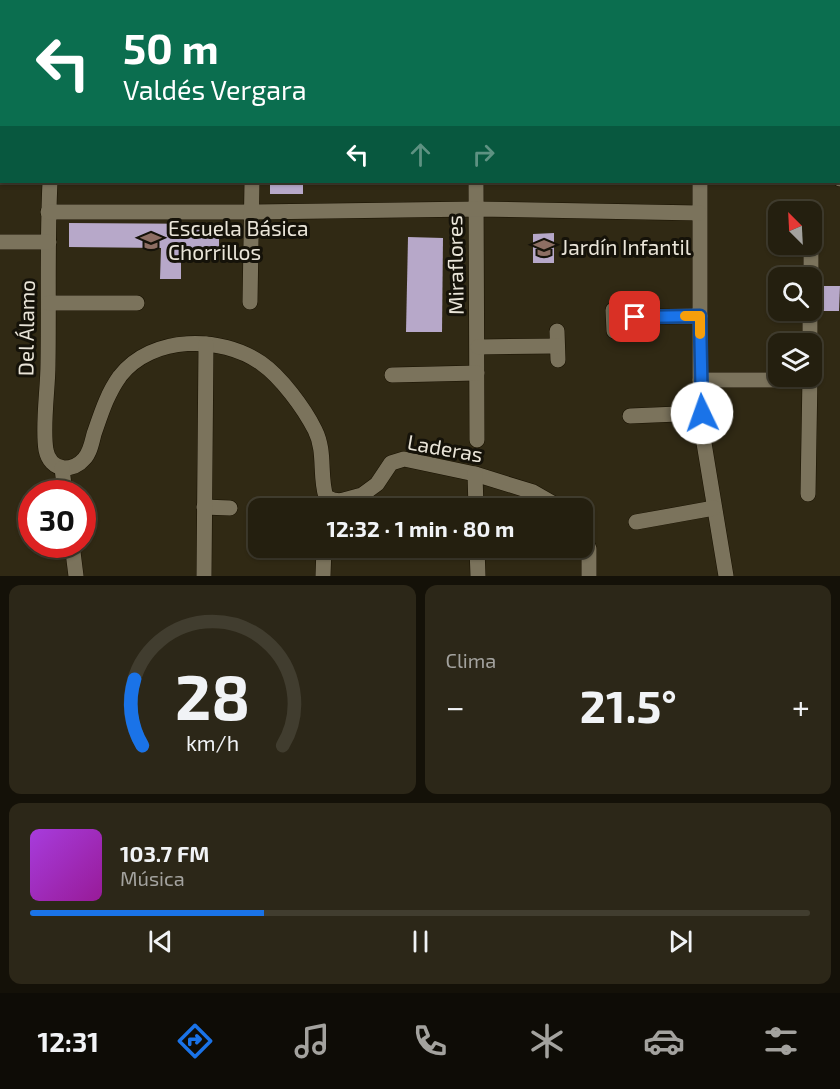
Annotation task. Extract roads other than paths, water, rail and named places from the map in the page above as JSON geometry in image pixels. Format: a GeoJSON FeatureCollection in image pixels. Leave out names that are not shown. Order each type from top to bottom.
{"type":"FeatureCollection","features":[{"type":"Feature","properties":{"kind":"street","name":"Del Álamo"},"geometry":{"type":"LineString","coordinates":[[50,183],[46,450],[50,460],[62,468]]}},
{"type":"Feature","properties":{"kind":"street"},"geometry":{"type":"LineString","coordinates":[[250,302],[252,183]]}},
{"type":"Feature","properties":{"kind":"street","name":"Miraflores"},"geometry":{"type":"LineString","coordinates":[[476,183],[477,440]]}},
{"type":"Feature","properties":{"kind":"street"},"geometry":{"type":"LineString","coordinates":[[700,183],[700,380],[703,437],[726,576]]}},
{"type":"Feature","properties":{"kind":"street"},"geometry":{"type":"LineString","coordinates":[[48,212],[476,209],[699,213]]}},
{"type":"Feature","properties":{"kind":"street"},"geometry":{"type":"LineString","coordinates":[[0,242],[49,242]]}},
{"type":"Feature","properties":{"kind":"street"},"geometry":{"type":"LineString","coordinates":[[49,303],[137,303]]}},
{"type":"Feature","properties":{"kind":"street"},"geometry":{"type":"LineString","coordinates":[[613,319],[700,316]]}},
{"type":"Feature","properties":{"kind":"street"},"geometry":{"type":"LineString","coordinates":[[204,576],[206,344]]}},
{"type":"Feature","properties":{"kind":"street","name":"Laderas"},"geometry":{"type":"LineString","coordinates":[[62,468],[78,465],[86,457],[106,399],[121,375],[137,360],[151,351],[170,345],[206,344],[242,352],[262,364],[300,406],[316,431],[321,447],[325,498]]}},
{"type":"Feature","properties":{"kind":"street"},"geometry":{"type":"LineString","coordinates":[[478,347],[557,346]]}},
{"type":"Feature","properties":{"kind":"street"},"geometry":{"type":"LineString","coordinates":[[392,375],[477,373]]}},
{"type":"Feature","properties":{"kind":"street"},"geometry":{"type":"LineString","coordinates":[[700,380],[768,379]]}},
{"type":"Feature","properties":{"kind":"street"},"geometry":{"type":"LineString","coordinates":[[808,494],[810,387]]}},
{"type":"Feature","properties":{"kind":"street"},"geometry":{"type":"LineString","coordinates":[[630,416],[702,413]]}},
{"type":"Feature","properties":{"kind":"street","name":"Laderas"},"geometry":{"type":"LineString","coordinates":[[351,498],[372,490],[386,468],[397,460],[404,459],[475,474],[532,492],[543,498]]}},
{"type":"Feature","properties":{"kind":"street"},"geometry":{"type":"LineString","coordinates":[[62,468],[63,480]]}},
{"type":"Feature","properties":{"kind":"street"},"geometry":{"type":"LineString","coordinates":[[475,474],[476,498]]}},
{"type":"Feature","properties":{"kind":"street"},"geometry":{"type":"LineString","coordinates":[[204,507],[230,508]]}},
{"type":"Feature","properties":{"kind":"street"},"geometry":{"type":"LineString","coordinates":[[636,522],[714,508]]}},
{"type":"Feature","properties":{"kind":"street"},"geometry":{"type":"LineString","coordinates":[[74,558],[76,576]]}},
{"type":"Feature","properties":{"kind":"street"},"geometry":{"type":"LineString","coordinates":[[323,576],[324,558]]}},
{"type":"Feature","properties":{"kind":"street"},"geometry":{"type":"LineString","coordinates":[[477,558],[478,576]]}},
{"type":"Feature","properties":{"kind":"street"},"geometry":{"type":"LineString","coordinates":[[589,558],[589,576]]}},
{"type":"Feature","properties":{"kind":"place","name":"Escuela Básica Chorrillos"},"geometry":{"type":"Point","coordinates":[151,241]}},
{"type":"Feature","properties":{"kind":"place","name":"Jardín Infantil"},"geometry":{"type":"Point","coordinates":[544,248]}}]}
